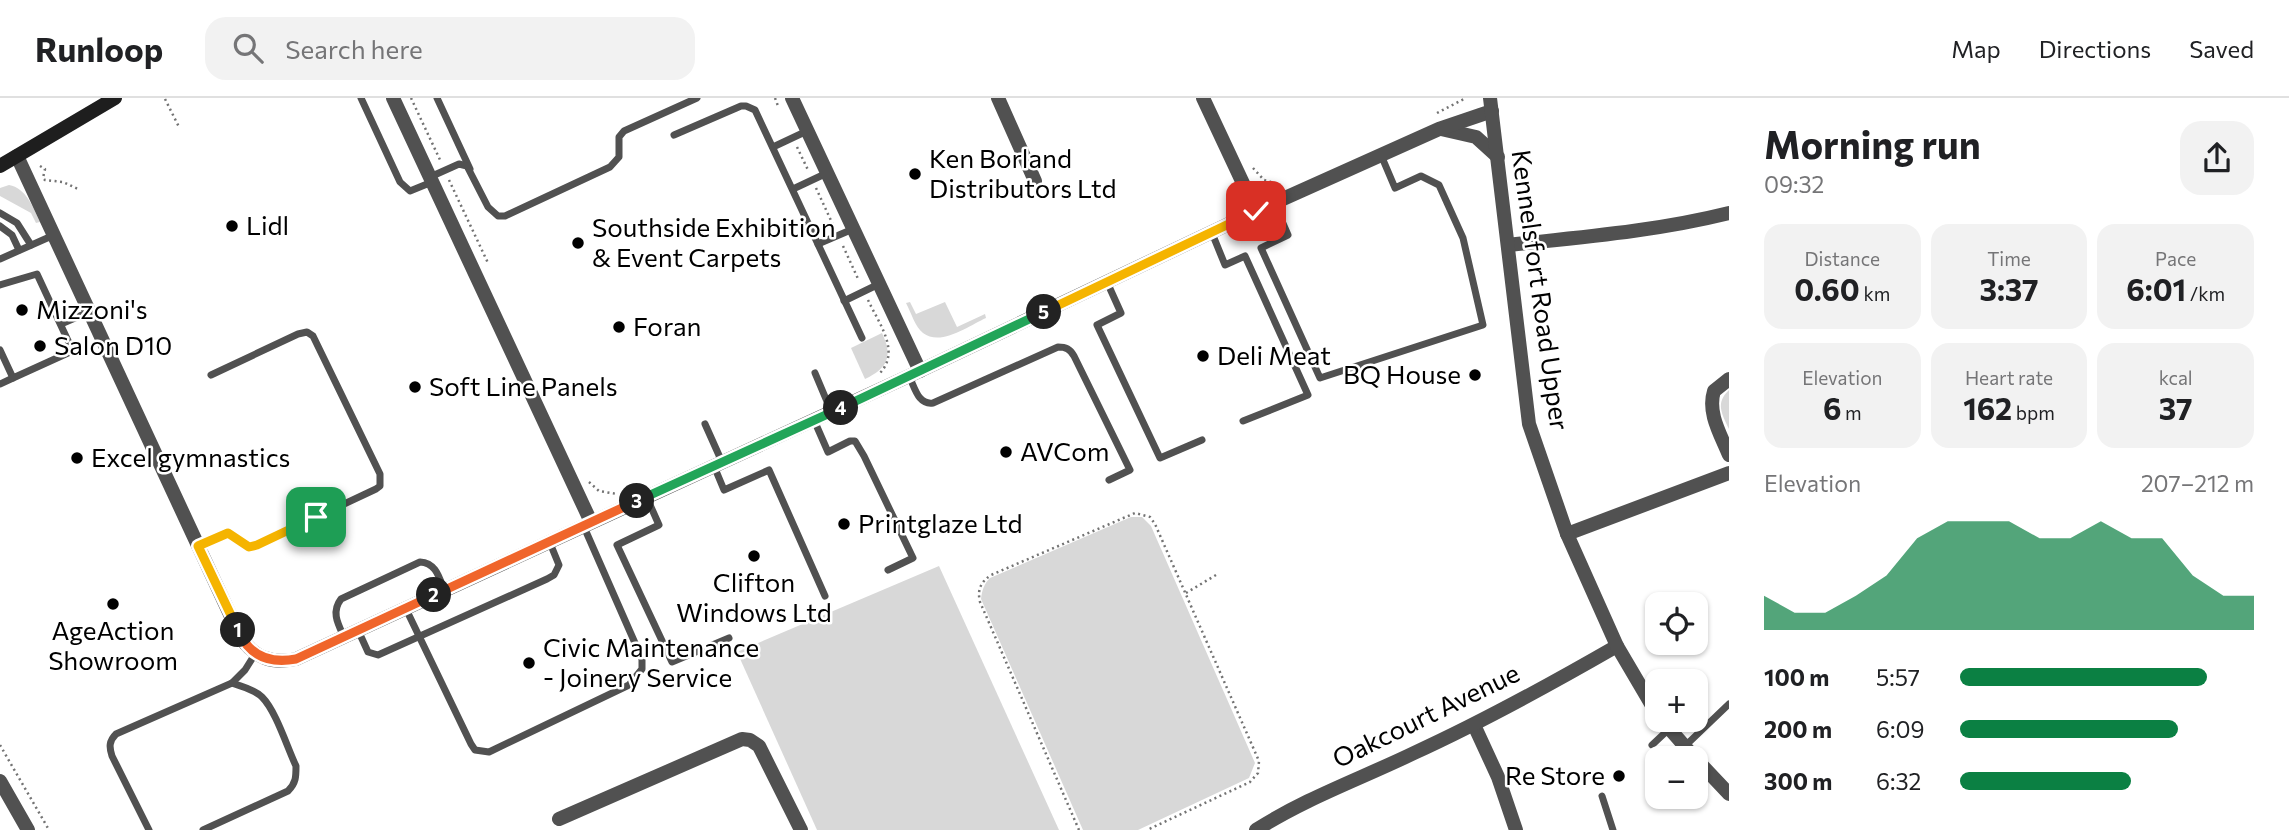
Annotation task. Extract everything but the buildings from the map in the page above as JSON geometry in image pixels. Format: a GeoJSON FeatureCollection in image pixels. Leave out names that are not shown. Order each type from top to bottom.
{"type":"FeatureCollection","features":[{"type":"Feature","properties":{"kind":"main road"},"geometry":{"type":"LineString","coordinates":[[0,166],[115,98]]}},
{"type":"Feature","properties":{"kind":"street"},"geometry":{"type":"LineString","coordinates":[[393,98],[588,524]]}},
{"type":"Feature","properties":{"kind":"street"},"geometry":{"type":"LineString","coordinates":[[792,98],[879,284],[915,374]]}},
{"type":"Feature","properties":{"kind":"street"},"geometry":{"type":"LineString","coordinates":[[998,98],[1035,181]]}},
{"type":"Feature","properties":{"kind":"street"},"geometry":{"type":"LineString","coordinates":[[1203,98],[1256,211]]}},
{"type":"Feature","properties":{"kind":"street"},"geometry":{"type":"LineString","coordinates":[[17,156],[241,638],[255,654],[284,662],[296,659],[915,374],[1256,211],[1491,104]]}},
{"type":"Feature","properties":{"kind":"street","name":"Kennelsfort Road Upper"},"geometry":{"type":"LineString","coordinates":[[1491,104],[1529,424],[1567,534],[1617,646],[1645,694]]}},
{"type":"Feature","properties":{"kind":"street"},"geometry":{"type":"LineString","coordinates":[[1439,129],[1476,137],[1498,157]]}},
{"type":"Feature","properties":{"kind":"street"},"geometry":{"type":"LineString","coordinates":[[1508,245],[1642,230],[1689,223],[1729,213]]}},
{"type":"Feature","properties":{"kind":"street"},"geometry":{"type":"LineString","coordinates":[[1729,379],[1714,391],[1712,406],[1729,455]]}},
{"type":"Feature","properties":{"kind":"street"},"geometry":{"type":"LineString","coordinates":[[1567,534],[1729,473]]}},
{"type":"Feature","properties":{"kind":"street","name":"Oakcourt Avenue"},"geometry":{"type":"LineString","coordinates":[[1255,830],[1325,792],[1474,725],[1617,646]]}},
{"type":"Feature","properties":{"kind":"street"},"geometry":{"type":"LineString","coordinates":[[1474,725],[1498,777],[1516,830]]}},
{"type":"Feature","properties":{"kind":"street"},"geometry":{"type":"LineString","coordinates":[[1671,732],[1682,746]]}},
{"type":"Feature","properties":{"kind":"street"},"geometry":{"type":"LineString","coordinates":[[559,819],[742,739],[750,740],[759,746],[801,830]]}},
{"type":"Feature","properties":{"kind":"street"},"geometry":{"type":"LineString","coordinates":[[1708,774],[1729,794]]}},
{"type":"Feature","properties":{"kind":"street"},"geometry":{"type":"LineString","coordinates":[[0,782],[28,830]]}},
{"type":"Feature","properties":{"kind":"lane"},"geometry":{"type":"LineString","coordinates":[[361,98],[405,188],[410,191],[459,164],[467,166],[472,173]]}},
{"type":"Feature","properties":{"kind":"lane"},"geometry":{"type":"LineString","coordinates":[[437,98],[488,207],[498,216],[505,216],[610,167],[619,157],[619,137],[624,131],[697,98]]}},
{"type":"Feature","properties":{"kind":"lane"},"geometry":{"type":"LineString","coordinates":[[674,135],[746,106],[758,114],[862,338]]}},
{"type":"Feature","properties":{"kind":"lane"},"geometry":{"type":"LineString","coordinates":[[774,147],[807,131]]}},
{"type":"Feature","properties":{"kind":"lane"},"geometry":{"type":"LineString","coordinates":[[1274,203],[1288,235],[1262,248],[1320,378],[1483,325],[1463,239],[1439,185],[1421,176],[1395,188],[1381,155]]}},
{"type":"Feature","properties":{"kind":"lane"},"geometry":{"type":"LineString","coordinates":[[793,189],[827,173]]}},
{"type":"Feature","properties":{"kind":"lane"},"geometry":{"type":"LineString","coordinates":[[0,213],[17,223],[31,245]]}},
{"type":"Feature","properties":{"kind":"lane"},"geometry":{"type":"LineString","coordinates":[[0,226],[12,235],[19,250]]}},
{"type":"Feature","properties":{"kind":"lane"},"geometry":{"type":"LineString","coordinates":[[818,244],[853,229]]}},
{"type":"Feature","properties":{"kind":"lane"},"geometry":{"type":"LineString","coordinates":[[1212,233],[1225,265],[1245,256],[1308,394],[1243,421]]}},
{"type":"Feature","properties":{"kind":"lane"},"geometry":{"type":"LineString","coordinates":[[0,259],[54,235]]}},
{"type":"Feature","properties":{"kind":"lane"},"geometry":{"type":"LineString","coordinates":[[0,285],[5,286],[37,274],[70,345],[68,353],[0,384]]}},
{"type":"Feature","properties":{"kind":"lane"},"geometry":{"type":"LineString","coordinates":[[1107,282],[1121,313],[1097,325],[1160,458],[1202,440]]}},
{"type":"Feature","properties":{"kind":"lane"},"geometry":{"type":"LineString","coordinates":[[844,301],[879,284]]}},
{"type":"Feature","properties":{"kind":"lane"},"geometry":{"type":"LineString","coordinates":[[61,324],[89,312]]}},
{"type":"Feature","properties":{"kind":"lane"},"geometry":{"type":"LineString","coordinates":[[198,546],[228,533],[249,547],[257,545],[376,489],[381,482],[380,474],[313,336],[307,332],[211,375]]}},
{"type":"Feature","properties":{"kind":"lane"},"geometry":{"type":"LineString","coordinates":[[915,374],[921,401],[926,404],[933,403],[1064,346],[1074,356],[1130,470],[1109,480]]}},
{"type":"Feature","properties":{"kind":"lane"},"geometry":{"type":"LineString","coordinates":[[0,350],[13,378]]}},
{"type":"Feature","properties":{"kind":"lane"},"geometry":{"type":"LineString","coordinates":[[815,373],[831,412]]}},
{"type":"Feature","properties":{"kind":"lane"},"geometry":{"type":"LineString","coordinates":[[814,420],[828,452],[855,441],[864,456],[913,558],[888,570]]}},
{"type":"Feature","properties":{"kind":"lane"},"geometry":{"type":"LineString","coordinates":[[705,424],[724,489],[769,470],[824,596]]}},
{"type":"Feature","properties":{"kind":"lane"},"geometry":{"type":"LineString","coordinates":[[647,497],[659,525],[617,545],[672,663],[729,638]]}},
{"type":"Feature","properties":{"kind":"lane"},"geometry":{"type":"LineString","coordinates":[[405,608],[471,744],[475,750],[489,752],[629,685],[642,669],[642,659],[588,524]]}},
{"type":"Feature","properties":{"kind":"lane"},"geometry":{"type":"LineString","coordinates":[[358,630],[368,652],[377,654],[420,637],[554,575],[559,565],[549,542]]}},
{"type":"Feature","properties":{"kind":"lane"},"geometry":{"type":"LineString","coordinates":[[344,637],[337,620],[337,604],[341,599],[424,562],[435,569],[444,590]]}},
{"type":"Feature","properties":{"kind":"lane"},"geometry":{"type":"LineString","coordinates":[[149,830],[111,756],[111,738],[232,684],[255,654]]}},
{"type":"Feature","properties":{"kind":"lane"},"geometry":{"type":"LineString","coordinates":[[203,830],[288,791],[294,785],[296,777],[296,766],[268,705],[261,696],[232,684]]}},
{"type":"Feature","properties":{"kind":"lane"},"geometry":{"type":"LineString","coordinates":[[1704,746],[1729,704]]}},
{"type":"Feature","properties":{"kind":"lane"},"geometry":{"type":"LineString","coordinates":[[1651,746],[1660,732]]}},
{"type":"Feature","properties":{"kind":"lane"},"geometry":{"type":"LineString","coordinates":[[1602,796],[1613,830]]}},
{"type":"Feature","properties":{"kind":"path"},"geometry":{"type":"LineString","coordinates":[[411,98],[490,267]]}},
{"type":"Feature","properties":{"kind":"path"},"geometry":{"type":"LineString","coordinates":[[775,98],[780,110]]}},
{"type":"Feature","properties":{"kind":"path"},"geometry":{"type":"LineString","coordinates":[[1435,114],[1466,98]]}},
{"type":"Feature","properties":{"kind":"path"},"geometry":{"type":"LineString","coordinates":[[165,99],[179,127]]}},
{"type":"Feature","properties":{"kind":"path"},"geometry":{"type":"LineString","coordinates":[[793,138],[890,351],[886,366],[878,374]]}},
{"type":"Feature","properties":{"kind":"path"},"geometry":{"type":"LineString","coordinates":[[1249,159],[1258,176],[1283,184]]}},
{"type":"Feature","properties":{"kind":"path"},"geometry":{"type":"LineString","coordinates":[[40,166],[44,169],[45,180],[63,182],[78,189]]}},
{"type":"Feature","properties":{"kind":"path"},"geometry":{"type":"LineString","coordinates":[[589,482],[607,494],[622,493]]}},
{"type":"Feature","properties":{"kind":"path"},"geometry":{"type":"LineString","coordinates":[[1079,830],[980,602],[979,590],[991,575],[1135,513],[1150,517],[1155,524],[1256,752],[1259,768],[1251,782],[1147,830]]}},
{"type":"Feature","properties":{"kind":"path"},"geometry":{"type":"LineString","coordinates":[[1186,593],[1216,575]]}},
{"type":"Feature","properties":{"kind":"path"},"geometry":{"type":"LineString","coordinates":[[0,745],[49,830]]}},
{"type":"Feature","properties":{"kind":"shaded area"},"geometry":{"type":"Polygon","coordinates":[[[9,185],[24,194],[40,222],[36,223],[31,213],[0,196],[0,188],[9,185]]]}},
{"type":"Feature","properties":{"kind":"shaded area"},"geometry":{"type":"Polygon","coordinates":[[[910,302],[916,314],[945,302],[957,327],[985,314],[986,318],[947,336],[930,337],[915,323],[906,303],[910,302]]]}},
{"type":"Feature","properties":{"kind":"shaded area"},"geometry":{"type":"Polygon","coordinates":[[[882,333],[888,355],[883,366],[865,379],[851,348],[882,333]]]}},
{"type":"Feature","properties":{"kind":"shaded area"},"geometry":{"type":"Polygon","coordinates":[[[1729,390],[1729,429],[1721,404],[1729,390]]]}},
{"type":"Feature","properties":{"kind":"shaded area"},"geometry":{"type":"Polygon","coordinates":[[[1131,517],[1142,517],[1151,526],[1255,763],[1249,778],[1138,830],[1083,830],[981,596],[990,578],[1131,517]]]}},
{"type":"Feature","properties":{"kind":"shaded area"},"geometry":{"type":"Polygon","coordinates":[[[939,566],[1059,830],[817,830],[737,652],[939,566]]]}},
{"type":"Feature","properties":{"kind":"place","name":"Ken Borland Distributors Ltd"},"geometry":{"type":"Point","coordinates":[915,174]}},
{"type":"Feature","properties":{"kind":"place","name":"Lidl"},"geometry":{"type":"Point","coordinates":[232,226]}},
{"type":"Feature","properties":{"kind":"place","name":"Southside Exhibition & Event Carpets"},"geometry":{"type":"Point","coordinates":[578,243]}},
{"type":"Feature","properties":{"kind":"place","name":"Mizzoni's"},"geometry":{"type":"Point","coordinates":[22,310]}},
{"type":"Feature","properties":{"kind":"place","name":"Foran"},"geometry":{"type":"Point","coordinates":[619,327]}},
{"type":"Feature","properties":{"kind":"place","name":"Salon D10"},"geometry":{"type":"Point","coordinates":[40,346]}},
{"type":"Feature","properties":{"kind":"place","name":"Deli Meat"},"geometry":{"type":"Point","coordinates":[1203,356]}},
{"type":"Feature","properties":{"kind":"place","name":"BQ House"},"geometry":{"type":"Point","coordinates":[1475,375]}},
{"type":"Feature","properties":{"kind":"place","name":"Soft Line Panels"},"geometry":{"type":"Point","coordinates":[415,387]}},
{"type":"Feature","properties":{"kind":"place","name":"AVCom"},"geometry":{"type":"Point","coordinates":[1006,452]}},
{"type":"Feature","properties":{"kind":"place","name":"Excel gymnastics"},"geometry":{"type":"Point","coordinates":[77,458]}},
{"type":"Feature","properties":{"kind":"place","name":"Printglaze Ltd"},"geometry":{"type":"Point","coordinates":[844,524]}},
{"type":"Feature","properties":{"kind":"place","name":"Clifton Windows Ltd"},"geometry":{"type":"Point","coordinates":[754,556]}},
{"type":"Feature","properties":{"kind":"place","name":"AgeAction Showroom"},"geometry":{"type":"Point","coordinates":[113,604]}},
{"type":"Feature","properties":{"kind":"place","name":"Civic Maintenance - Joinery Service"},"geometry":{"type":"Point","coordinates":[529,663]}},
{"type":"Feature","properties":{"kind":"place","name":"Re Store"},"geometry":{"type":"Point","coordinates":[1619,776]}},
{"type":"Feature","properties":{"kind":"route"},"geometry":{"type":"LineString","coordinates":[[316,517],[249,547],[228,533],[198,546],[241,638],[255,654],[263,658],[284,662],[296,659],[909,376],[1256,211]]}}]}
